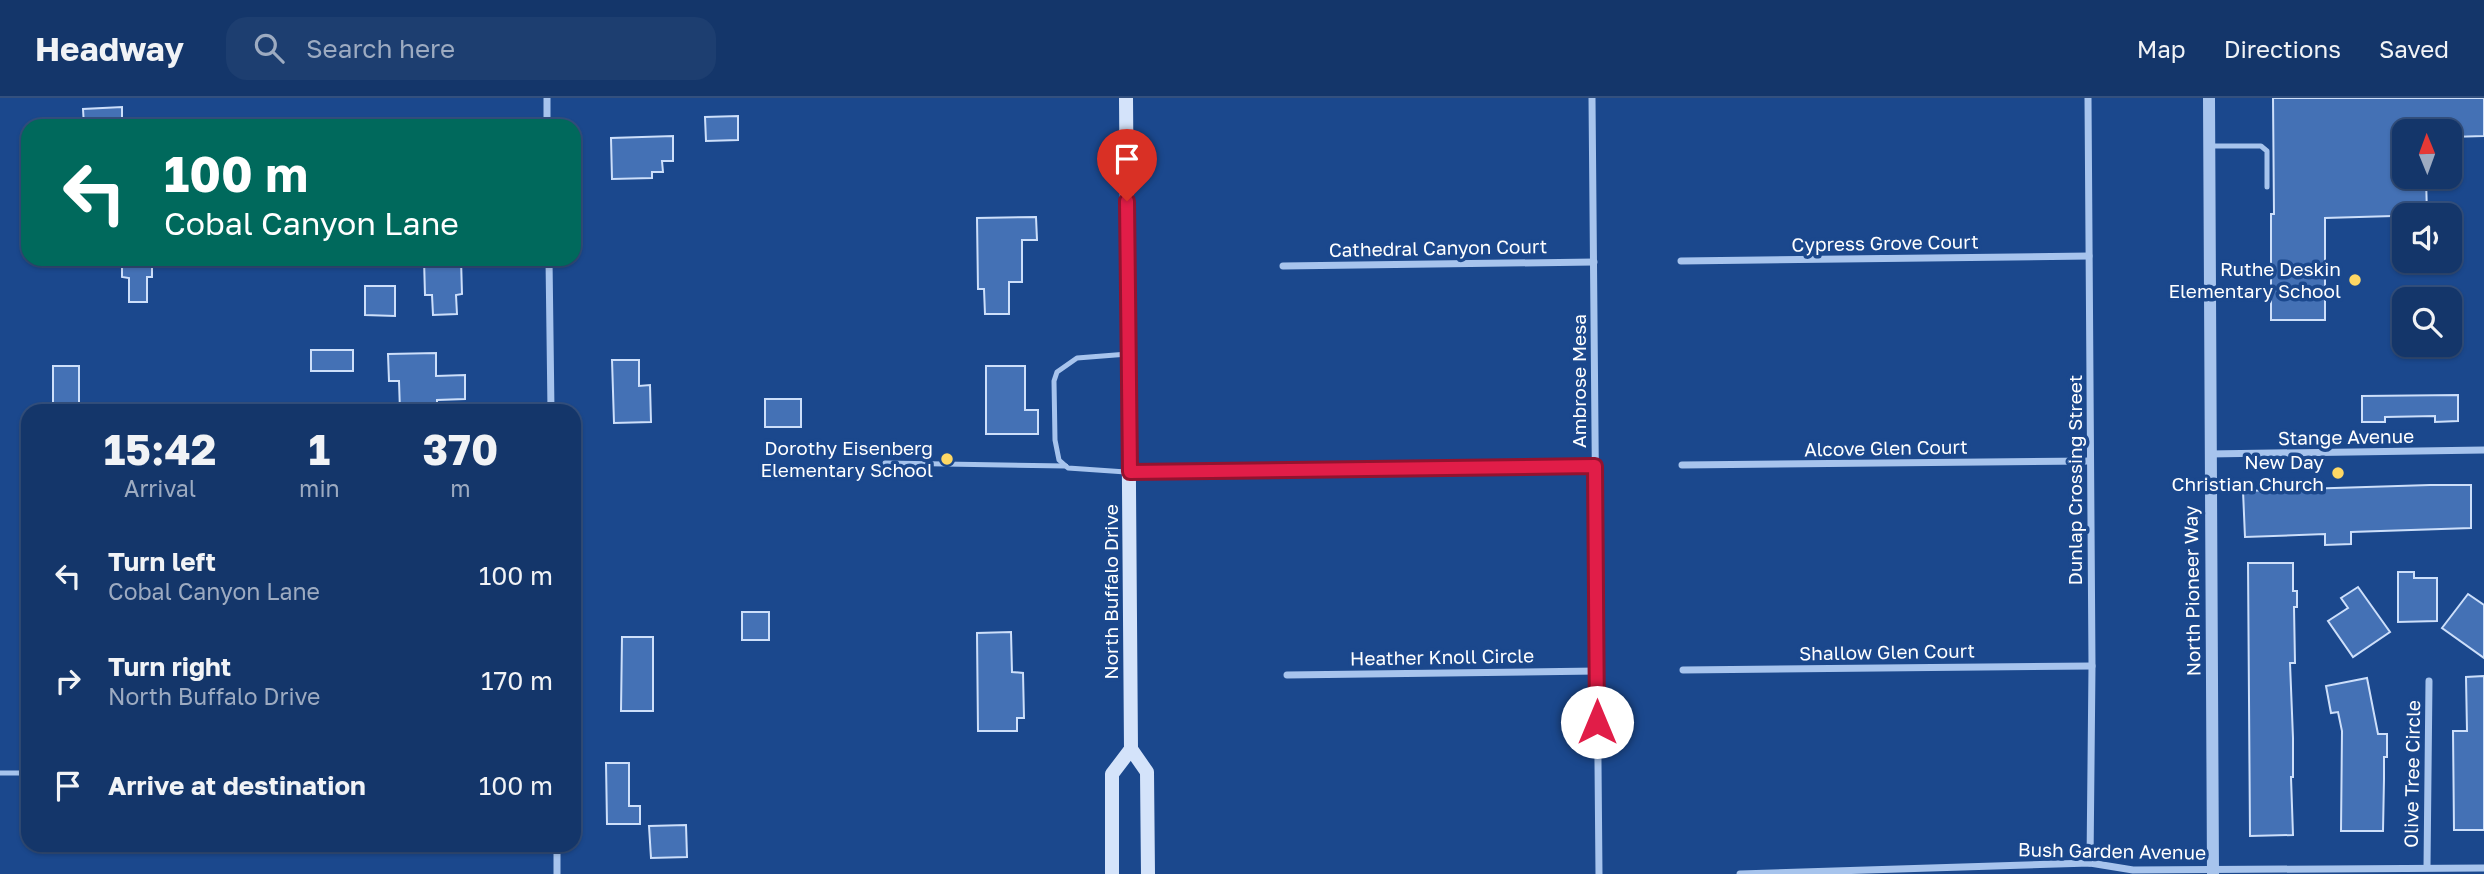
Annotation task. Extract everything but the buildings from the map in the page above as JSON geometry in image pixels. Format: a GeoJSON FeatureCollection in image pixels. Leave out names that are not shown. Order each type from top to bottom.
{"type":"FeatureCollection","features":[{"type":"Feature","properties":{"kind":"main road","name":"North Buffalo Drive"},"geometry":{"type":"LineString","coordinates":[[1126,98],[1131,749],[1147,772],[1148,874]]}},
{"type":"Feature","properties":{"kind":"main road"},"geometry":{"type":"LineString","coordinates":[[1111,874],[1112,774],[1131,749]]}},
{"type":"Feature","properties":{"kind":"street"},"geometry":{"type":"LineString","coordinates":[[547,98],[547,119]]}},
{"type":"Feature","properties":{"kind":"street","name":"Ambrose Mesa"},"geometry":{"type":"LineString","coordinates":[[1592,98],[1599,874]]}},
{"type":"Feature","properties":{"kind":"street","name":"Dunlap Crossing Street"},"geometry":{"type":"LineString","coordinates":[[2088,98],[2092,666],[2090,863]]}},
{"type":"Feature","properties":{"kind":"street","name":"North Pioneer Way"},"geometry":{"type":"LineString","coordinates":[[2208,98],[2213,872]]}},
{"type":"Feature","properties":{"kind":"street","name":"Cypress Grove Court"},"geometry":{"type":"LineString","coordinates":[[1681,261],[2089,256]]}},
{"type":"Feature","properties":{"kind":"street","name":"Cathedral Canyon Court"},"geometry":{"type":"LineString","coordinates":[[1283,266],[1594,262]]}},
{"type":"Feature","properties":{"kind":"street"},"geometry":{"type":"LineString","coordinates":[[549,266],[551,404]]}},
{"type":"Feature","properties":{"kind":"street","name":"Stange Avenue"},"geometry":{"type":"LineString","coordinates":[[2209,454],[2484,450]]}},
{"type":"Feature","properties":{"kind":"street","name":"Alcove Glen Court"},"geometry":{"type":"LineString","coordinates":[[1682,465],[2091,461]]}},
{"type":"Feature","properties":{"kind":"street"},"geometry":{"type":"LineString","coordinates":[[1130,472],[1595,466]]}},
{"type":"Feature","properties":{"kind":"street","name":"Shallow Glen Court"},"geometry":{"type":"LineString","coordinates":[[1683,670],[2092,666]]}},
{"type":"Feature","properties":{"kind":"street","name":"Heather Knoll Circle"},"geometry":{"type":"LineString","coordinates":[[1287,674],[1597,671]]}},
{"type":"Feature","properties":{"kind":"street","name":"Olive Tree Circle"},"geometry":{"type":"LineString","coordinates":[[2427,867],[2429,681]]}},
{"type":"Feature","properties":{"kind":"street"},"geometry":{"type":"LineString","coordinates":[[557,852],[557,874]]}},
{"type":"Feature","properties":{"kind":"street","name":"Bush Garden Avenue"},"geometry":{"type":"LineString","coordinates":[[1740,874],[2090,863],[2133,870],[2213,872],[2427,867],[2484,869]]}},
{"type":"Feature","properties":{"kind":"lane"},"geometry":{"type":"LineString","coordinates":[[2209,146],[2261,146],[2267,150],[2267,187]]}},
{"type":"Feature","properties":{"kind":"lane"},"geometry":{"type":"LineString","coordinates":[[1129,354],[1077,358],[1057,372],[1054,381],[1055,440],[1059,460],[1068,468],[1130,472]]}},
{"type":"Feature","properties":{"kind":"lane"},"geometry":{"type":"LineString","coordinates":[[885,464],[1066,466]]}},
{"type":"Feature","properties":{"kind":"lane"},"geometry":{"type":"LineString","coordinates":[[0,774],[21,773]]}},
{"type":"Feature","properties":{"kind":"place","name":"Ruthe Deskin Elementary School"},"geometry":{"type":"Point","coordinates":[2355,280]}},
{"type":"Feature","properties":{"kind":"place","name":"Dorothy Eisenberg Elementary School"},"geometry":{"type":"Point","coordinates":[947,459]}},
{"type":"Feature","properties":{"kind":"place","name":"New Day Christian Church"},"geometry":{"type":"Point","coordinates":[2338,473]}},
{"type":"Feature","properties":{"kind":"route"},"geometry":{"type":"LineString","coordinates":[[1127,201],[1130,472],[1595,466],[1597,722]]}}]}
